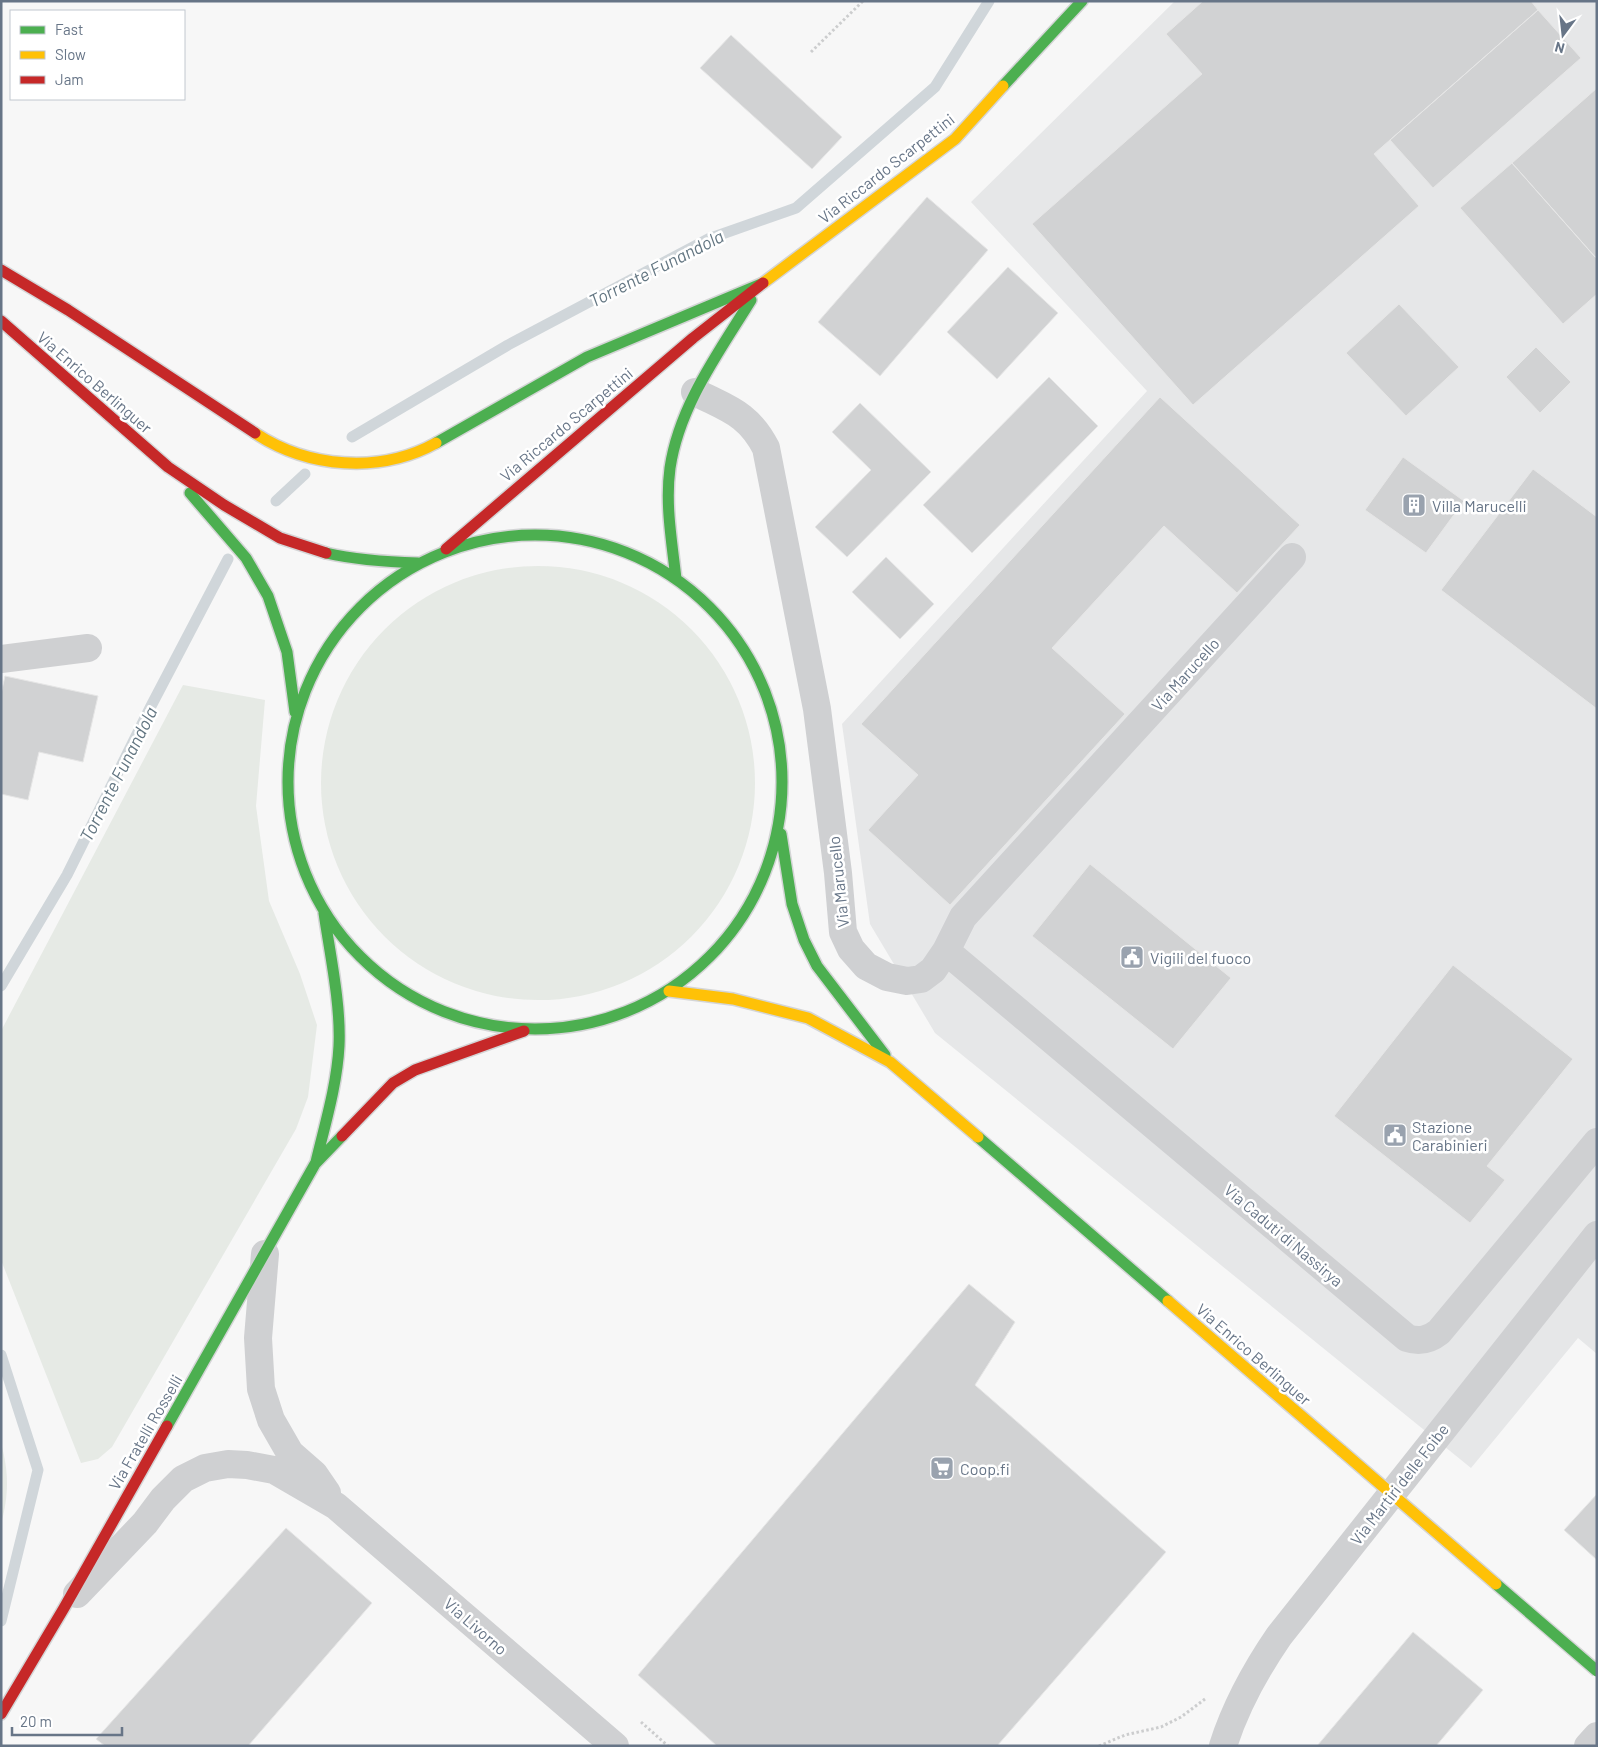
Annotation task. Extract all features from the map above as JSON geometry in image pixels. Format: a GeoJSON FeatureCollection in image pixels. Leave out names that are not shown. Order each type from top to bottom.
{"type":"FeatureCollection","features":[{"type":"Feature","properties":{"kind":"main road","name":"Via Riccardo Scarpettini"},"geometry":{"type":"LineString","coordinates":[[441,553],[686,344],[761,284],[955,139],[1082,1]]}},
{"type":"Feature","properties":{"kind":"main road"},"geometry":{"type":"LineString","coordinates":[[1,270],[68,310],[262,438],[306,458],[339,464],[371,463],[389,460],[423,450],[586,357],[761,284]]}},
{"type":"Feature","properties":{"kind":"main road","name":"Via Riccardo Scarpettini"},"geometry":{"type":"LineString","coordinates":[[676,579],[668,494],[671,465],[677,437],[695,392],[761,284]]}},
{"type":"Feature","properties":{"kind":"main road","name":"Via Enrico Berlinguer"},"geometry":{"type":"LineString","coordinates":[[1,321],[168,467],[224,505],[280,538],[313,550],[347,558],[379,562],[418,563]]}},
{"type":"Feature","properties":{"kind":"main road","name":"Via Enrico Berlinguer"},"geometry":{"type":"LineString","coordinates":[[168,467],[246,558],[268,596],[287,652],[295,717]]}},
{"type":"Feature","properties":{"kind":"main road","name":"Via Enrico Berlinguer"},"geometry":{"type":"LineString","coordinates":[[538,535],[574,538],[610,546],[644,560],[676,579],[699,596],[725,623],[741,646],[764,687],[773,713],[783,769],[779,825],[771,858],[759,890],[742,919],[721,946],[696,970],[669,990],[648,1002],[602,1020],[578,1026],[529,1029],[480,1023],[457,1017],[412,997],[372,968],[338,932],[324,912],[304,872],[291,828],[287,783],[290,739],[295,717],[312,672],[325,649],[357,609],[376,592],[418,563],[441,553],[500,537],[538,535]]}},
{"type":"Feature","properties":{"kind":"main road","name":"Via Enrico Berlinguer"},"geometry":{"type":"LineString","coordinates":[[779,825],[792,904],[804,940],[817,966],[890,1062],[1597,1670]]}},
{"type":"Feature","properties":{"kind":"main road","name":"Via Fratelli Rosselli"},"geometry":{"type":"LineString","coordinates":[[315,1164],[336,1074],[339,1046],[339,1021],[324,912]]}},
{"type":"Feature","properties":{"kind":"main road","name":"Via Enrico Berlinguer"},"geometry":{"type":"LineString","coordinates":[[669,990],[733,999],[808,1018],[890,1062]]}},
{"type":"Feature","properties":{"kind":"main road","name":"Via Fratelli Rosselli"},"geometry":{"type":"LineString","coordinates":[[1,1714],[64,1608],[315,1164],[393,1083],[416,1070],[529,1029]]}},
{"type":"Feature","properties":{"kind":"street","name":"Via Marucello"},"geometry":{"type":"LineString","coordinates":[[695,392],[740,415],[759,435],[766,448],[817,709],[838,873],[843,932],[851,949],[866,966],[887,977],[907,980],[921,978],[932,970],[946,951],[963,917],[1292,557]]}},
{"type":"Feature","properties":{"kind":"street"},"geometry":{"type":"LineString","coordinates":[[1,659],[88,648]]}},
{"type":"Feature","properties":{"kind":"street","name":"Via Caduti di Nassirya"},"geometry":{"type":"LineString","coordinates":[[946,951],[1407,1338],[1416,1341],[1433,1337],[1439,1332],[1597,1142]]}},
{"type":"Feature","properties":{"kind":"street","name":"Via Martiri delle Foibe"},"geometry":{"type":"LineString","coordinates":[[1223,1746],[1240,1700],[1258,1666],[1279,1636],[1597,1235]]}},
{"type":"Feature","properties":{"kind":"street","name":"Via Livorno"},"geometry":{"type":"LineString","coordinates":[[264,1254],[258,1338],[261,1389],[271,1420],[290,1453],[314,1474],[336,1506]]}},
{"type":"Feature","properties":{"kind":"street","name":"Via Livorno"},"geometry":{"type":"LineString","coordinates":[[64,1608],[183,1479],[206,1468],[228,1464],[274,1470],[336,1506],[615,1746]]}},
{"type":"Feature","properties":{"kind":"street"},"geometry":{"type":"LineString","coordinates":[[1588,1746],[1597,1736]]}},
{"type":"Feature","properties":{"kind":"path"},"geometry":{"type":"LineString","coordinates":[[811,52],[864,1]]}},
{"type":"Feature","properties":{"kind":"shaded area"},"geometry":{"type":"Polygon","coordinates":[[[1175,1],[1597,1],[1597,1354],[1578,1338],[1471,1468],[935,1033],[870,924],[842,724],[1147,391],[971,202],[1175,1]]]}},
{"type":"Feature","properties":{"kind":"shaded area"},"geometry":{"type":"Polygon","coordinates":[[[538,566],[580,571],[621,583],[658,603],[691,630],[718,663],[738,700],[750,741],[755,783],[750,825],[738,866],[718,903],[691,936],[658,963],[621,983],[580,995],[538,1000],[496,995],[455,983],[418,963],[385,936],[358,903],[338,866],[326,825],[321,783],[326,741],[338,700],[358,663],[385,630],[418,603],[455,583],[496,571],[538,566]]]}},
{"type":"Feature","properties":{"kind":"shaded area"},"geometry":{"type":"Polygon","coordinates":[[[183,685],[265,700],[256,806],[269,901],[300,974],[317,1025],[308,1097],[296,1129],[112,1447],[98,1459],[81,1463],[1,1260],[1,1031],[183,685]]]}},
{"type":"Feature","properties":{"kind":"shaded area"},"geometry":{"type":"Polygon","coordinates":[[[1,1443],[6,1464],[7,1484],[6,1503],[1,1524],[1,1443]]]}},
{"type":"Feature","properties":{"kind":"building"},"geometry":{"type":"Polygon","coordinates":[[[1203,1],[1531,1],[1538,10],[1374,154],[1419,206],[1193,405],[1032,224],[1202,74],[1166,34],[1203,1]]]}},
{"type":"Feature","properties":{"kind":"building"},"geometry":{"type":"Polygon","coordinates":[[[1538,10],[1581,58],[1433,188],[1390,140],[1538,10]]]}},
{"type":"Feature","properties":{"kind":"building"},"geometry":{"type":"Polygon","coordinates":[[[731,35],[842,137],[812,169],[700,68],[731,35]]]}},
{"type":"Feature","properties":{"kind":"building"},"geometry":{"type":"Polygon","coordinates":[[[1597,88],[1597,255],[1595,257],[1512,163],[1597,88]]]}},
{"type":"Feature","properties":{"kind":"building"},"geometry":{"type":"Polygon","coordinates":[[[1512,163],[1597,259],[1597,294],[1563,324],[1460,208],[1512,163]]]}},
{"type":"Feature","properties":{"kind":"building"},"geometry":{"type":"Polygon","coordinates":[[[927,197],[988,250],[880,376],[818,322],[927,197]]]}},
{"type":"Feature","properties":{"kind":"building"},"geometry":{"type":"Polygon","coordinates":[[[1008,267],[1058,313],[997,379],[947,332],[1008,267]]]}},
{"type":"Feature","properties":{"kind":"building"},"geometry":{"type":"Polygon","coordinates":[[[1399,304],[1459,367],[1406,416],[1346,353],[1399,304]]]}},
{"type":"Feature","properties":{"kind":"building"},"geometry":{"type":"Polygon","coordinates":[[[1536,347],[1571,382],[1540,413],[1506,377],[1536,347]]]}},
{"type":"Feature","properties":{"kind":"building"},"geometry":{"type":"Polygon","coordinates":[[[1049,377],[1098,426],[972,553],[923,505],[1049,377]]]}},
{"type":"Feature","properties":{"kind":"building"},"geometry":{"type":"Polygon","coordinates":[[[1160,397],[1300,525],[1237,593],[1164,526],[1052,648],[1125,714],[950,905],[868,830],[918,775],[861,724],[1160,397]]]}},
{"type":"Feature","properties":{"kind":"building"},"geometry":{"type":"Polygon","coordinates":[[[860,403],[931,472],[847,557],[815,527],[871,470],[832,432],[860,403]]]}},
{"type":"Feature","properties":{"kind":"building","name":"Villa Marucelli"},"geometry":{"type":"Polygon","coordinates":[[[1403,457],[1464,501],[1426,553],[1365,510],[1403,457]]]}},
{"type":"Feature","properties":{"kind":"building"},"geometry":{"type":"Polygon","coordinates":[[[1533,469],[1597,517],[1597,709],[1441,590],[1533,469]]]}},
{"type":"Feature","properties":{"kind":"building"},"geometry":{"type":"Polygon","coordinates":[[[886,557],[934,604],[900,639],[852,592],[886,557]]]}},
{"type":"Feature","properties":{"kind":"building"},"geometry":{"type":"Polygon","coordinates":[[[5,676],[98,696],[83,762],[39,752],[28,800],[1,794],[1,694],[5,676]]]}},
{"type":"Feature","properties":{"kind":"building","name":"Vigili del fuoco"},"geometry":{"type":"Polygon","coordinates":[[[1090,864],[1231,978],[1173,1049],[1032,936],[1090,864]]]}},
{"type":"Feature","properties":{"kind":"building"},"geometry":{"type":"Polygon","coordinates":[[[1453,965],[1573,1059],[1487,1166],[1505,1180],[1470,1223],[1334,1116],[1453,965]]]}},
{"type":"Feature","properties":{"kind":"building","name":"Coop.fi"},"geometry":{"type":"Polygon","coordinates":[[[969,1284],[1015,1322],[975,1385],[1166,1552],[997,1746],[717,1746],[638,1675],[969,1284]]]}},
{"type":"Feature","properties":{"kind":"building"},"geometry":{"type":"Polygon","coordinates":[[[1597,1494],[1597,1560],[1564,1530],[1597,1494]]]}},
{"type":"Feature","properties":{"kind":"building"},"geometry":{"type":"Polygon","coordinates":[[[286,1528],[372,1603],[248,1746],[105,1746],[96,1739],[286,1528]]]}},
{"type":"Feature","properties":{"kind":"building"},"geometry":{"type":"Polygon","coordinates":[[[1413,1632],[1483,1690],[1436,1746],[1317,1746],[1413,1632]]]}},
{"type":"Feature","properties":{"kind":"waterway","name":"Torrente Funandola"},"geometry":{"type":"LineString","coordinates":[[352,437],[508,345],[708,239],[796,208],[935,87],[989,1]]}},
{"type":"Feature","properties":{"kind":"waterway","name":"Torrente Funandola"},"geometry":{"type":"LineString","coordinates":[[276,501],[305,474]]}},
{"type":"Feature","properties":{"kind":"waterway","name":"Torrente Funandola"},"geometry":{"type":"LineString","coordinates":[[1,986],[67,875],[150,708],[228,559]]}},
{"type":"Feature","properties":{"kind":"waterway","name":"Torrente Funandola"},"geometry":{"type":"LineString","coordinates":[[1,1355],[38,1470],[1,1621]]}},
{"type":"Feature","properties":{"kind":"traffic: fast"},"geometry":{"type":"LineString","coordinates":[[1003,86],[1082,1]]}},
{"type":"Feature","properties":{"kind":"traffic: fast"},"geometry":{"type":"LineString","coordinates":[[436,443],[587,357],[761,284]]}},
{"type":"Feature","properties":{"kind":"traffic: fast"},"geometry":{"type":"LineString","coordinates":[[676,579],[668,496],[670,468],[675,445],[691,401],[702,380],[751,300]]}},
{"type":"Feature","properties":{"kind":"traffic: fast"},"geometry":{"type":"LineString","coordinates":[[190,493],[246,558],[268,596],[287,652],[295,712]]}},
{"type":"Feature","properties":{"kind":"traffic: fast"},"geometry":{"type":"LineString","coordinates":[[535,535],[583,539],[630,553],[672,576],[710,607],[741,645],[764,687],[778,734],[782,782],[778,830],[764,877],[741,919],[710,957],[672,988],[630,1011],[583,1025],[535,1029],[487,1025],[440,1011],[398,988],[360,957],[329,919],[306,877],[292,830],[288,782],[292,734],[306,687],[329,645],[360,607],[398,576],[440,553],[487,539],[535,535]]}},
{"type":"Feature","properties":{"kind":"traffic: fast"},"geometry":{"type":"LineString","coordinates":[[326,553],[372,560],[418,563]]}},
{"type":"Feature","properties":{"kind":"traffic: fast"},"geometry":{"type":"LineString","coordinates":[[781,834],[792,904],[804,940],[817,966],[885,1055]]}},
{"type":"Feature","properties":{"kind":"traffic: fast"},"geometry":{"type":"LineString","coordinates":[[316,1162],[333,1090],[339,1046],[337,997],[324,913]]}},
{"type":"Feature","properties":{"kind":"traffic: fast"},"geometry":{"type":"LineString","coordinates":[[167,1426],[315,1164],[342,1136]]}},
{"type":"Feature","properties":{"kind":"traffic: fast"},"geometry":{"type":"LineString","coordinates":[[978,1137],[1168,1301]]}},
{"type":"Feature","properties":{"kind":"traffic: fast"},"geometry":{"type":"LineString","coordinates":[[1496,1584],[1597,1671]]}},
{"type":"Feature","properties":{"kind":"traffic: slow"},"geometry":{"type":"LineString","coordinates":[[763,283],[955,139],[1003,86]]}},
{"type":"Feature","properties":{"kind":"traffic: slow"},"geometry":{"type":"LineString","coordinates":[[255,433],[276,445],[298,454],[344,463],[368,463],[392,459],[414,453],[436,443]]}},
{"type":"Feature","properties":{"kind":"traffic: slow"},"geometry":{"type":"LineString","coordinates":[[669,991],[733,999],[808,1018],[890,1062],[978,1137]]}},
{"type":"Feature","properties":{"kind":"traffic: slow"},"geometry":{"type":"LineString","coordinates":[[1168,1301],[1342,1451]]}},
{"type":"Feature","properties":{"kind":"traffic: slow"},"geometry":{"type":"LineString","coordinates":[[1342,1451],[1496,1584]]}},
{"type":"Feature","properties":{"kind":"traffic: jam"},"geometry":{"type":"LineString","coordinates":[[1,270],[68,310],[255,433]]}},
{"type":"Feature","properties":{"kind":"traffic: jam"},"geometry":{"type":"LineString","coordinates":[[446,549],[693,338],[763,283]]}},
{"type":"Feature","properties":{"kind":"traffic: jam"},"geometry":{"type":"LineString","coordinates":[[1,321],[168,467],[224,505],[280,538],[326,553]]}},
{"type":"Feature","properties":{"kind":"traffic: jam"},"geometry":{"type":"LineString","coordinates":[[342,1136],[393,1083],[415,1070],[524,1031]]}},
{"type":"Feature","properties":{"kind":"traffic: jam"},"geometry":{"type":"LineString","coordinates":[[1,1714],[64,1608],[167,1426]]}},
{"type":"Feature","properties":{"kind":"place","name":"Villa Marucelli"},"geometry":{"type":"Point","coordinates":[1414,505]}},
{"type":"Feature","properties":{"kind":"place","name":"Vigili del fuoco"},"geometry":{"type":"Point","coordinates":[1132,957]}},
{"type":"Feature","properties":{"kind":"place","name":"Stazione Carabinieri"},"geometry":{"type":"Point","coordinates":[1395,1135]}},
{"type":"Feature","properties":{"kind":"place","name":"Coop.fi"},"geometry":{"type":"Point","coordinates":[942,1468]}}]}
